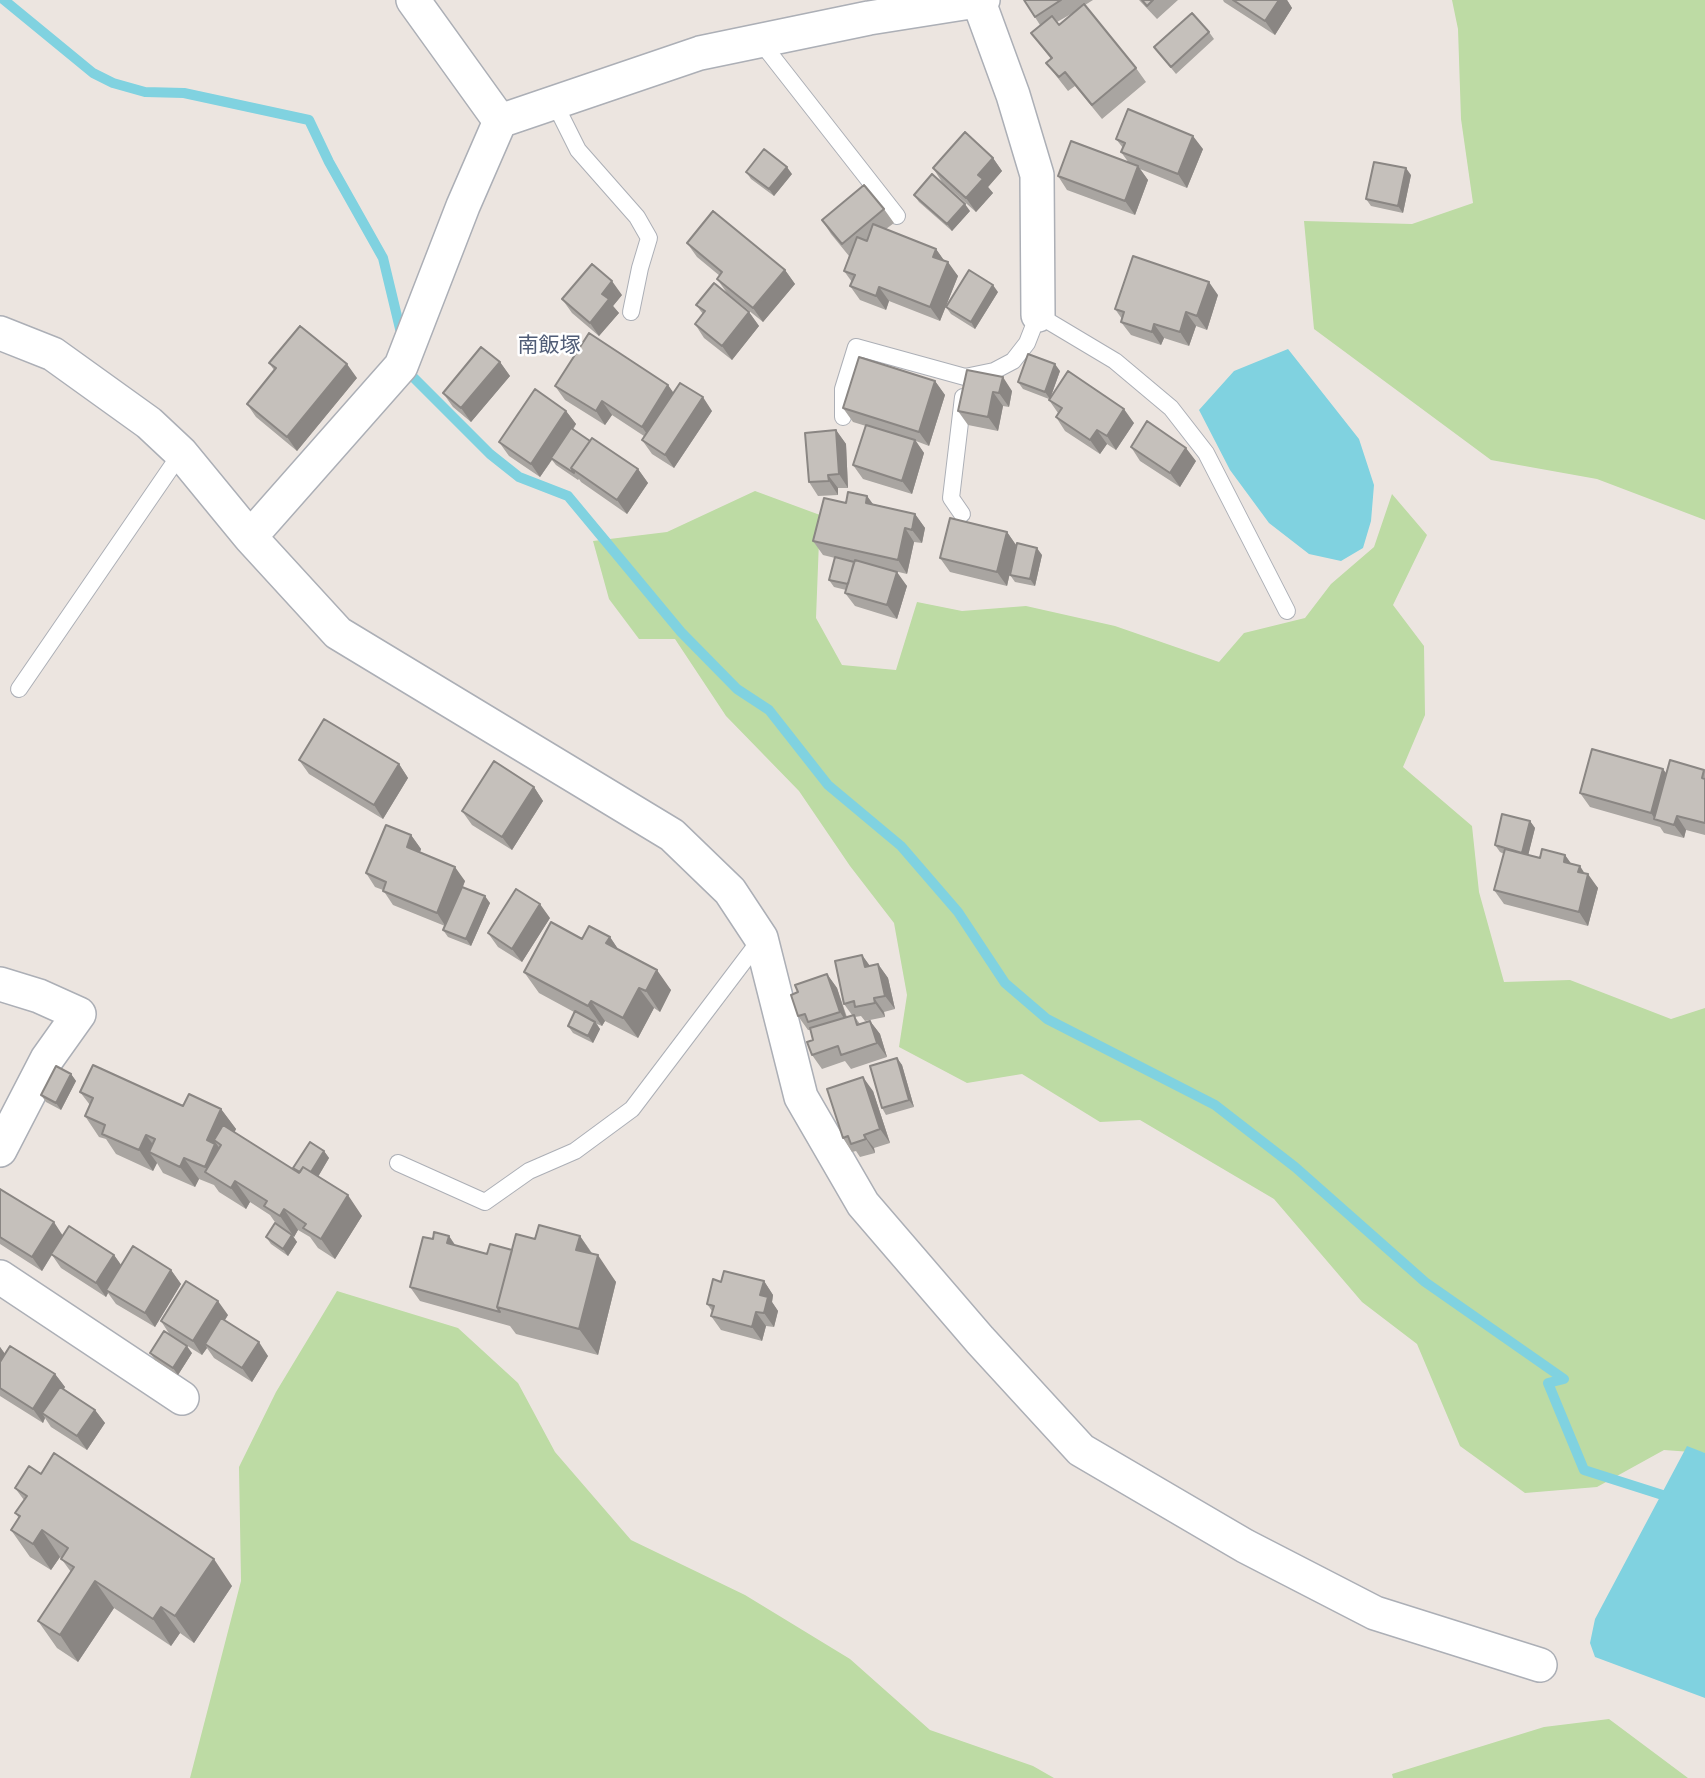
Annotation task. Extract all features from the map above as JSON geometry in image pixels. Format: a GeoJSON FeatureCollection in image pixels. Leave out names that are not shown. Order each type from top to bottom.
{"type":"FeatureCollection","features":[{"type":"Feature","properties":{"kind":"street"},"geometry":{"type":"LineString","coordinates":[[414,0],[500,121]]}},
{"type":"Feature","properties":{"kind":"street"},"geometry":{"type":"LineString","coordinates":[[250,537],[401,366],[463,206],[500,121],[700,53],[869,18],[981,1],[1037,175],[1038,315]]}},
{"type":"Feature","properties":{"kind":"street"},"geometry":{"type":"LineString","coordinates":[[0,333],[52,354],[149,423],[181,453],[250,537],[338,633],[672,835],[730,891],[761,938],[801,1097],[863,1204],[1081,1450],[1245,1546],[1375,1612],[1539,1665]]}},
{"type":"Feature","properties":{"kind":"street"},"geometry":{"type":"LineString","coordinates":[[0,984],[39,996],[79,1014],[47,1059],[0,1150]]}},
{"type":"Feature","properties":{"kind":"street"},"geometry":{"type":"LineString","coordinates":[[0,1277],[182,1398]]}},
{"type":"Feature","properties":{"kind":"lane"},"geometry":{"type":"LineString","coordinates":[[760,41],[897,216]]}},
{"type":"Feature","properties":{"kind":"lane"},"geometry":{"type":"LineString","coordinates":[[554,102],[578,150],[637,217],[649,238],[631,312]]}},
{"type":"Feature","properties":{"kind":"lane"},"geometry":{"type":"LineString","coordinates":[[843,417],[843,389],[856,347],[965,377],[995,371],[1013,362],[1027,343],[1038,315],[1115,361],[1171,408],[1206,453],[1287,611]]}},
{"type":"Feature","properties":{"kind":"lane"},"geometry":{"type":"LineString","coordinates":[[962,514],[951,498],[965,377]]}},
{"type":"Feature","properties":{"kind":"lane"},"geometry":{"type":"LineString","coordinates":[[19,689],[181,453]]}},
{"type":"Feature","properties":{"kind":"lane"},"geometry":{"type":"LineString","coordinates":[[398,1163],[485,1202],[528,1171],[575,1151],[632,1109],[761,938]]}},
{"type":"Feature","properties":{"kind":"green space"},"geometry":{"type":"Polygon","coordinates":[[[1452,0],[1705,0],[1705,520],[1597,479],[1491,460],[1314,329],[1304,221],[1412,224],[1473,203],[1461,119],[1458,29],[1452,0]]]}},
{"type":"Feature","properties":{"kind":"green space"},"geometry":{"type":"Polygon","coordinates":[[[755,491],[820,515],[816,618],[842,665],[896,670],[917,602],[962,611],[1026,606],[1115,626],[1219,662],[1244,633],[1305,618],[1331,584],[1374,547],[1392,494],[1427,535],[1393,605],[1424,646],[1425,715],[1403,767],[1472,826],[1479,892],[1504,982],[1570,980],[1671,1019],[1705,1008],[1705,1453],[1664,1450],[1597,1487],[1525,1493],[1460,1446],[1417,1344],[1362,1302],[1274,1199],[1140,1120],[1100,1122],[1022,1074],[967,1083],[899,1047],[907,995],[894,923],[850,866],[799,791],[726,716],[675,639],[639,639],[609,599],[593,541],[667,532],[755,491]]]}},
{"type":"Feature","properties":{"kind":"green space"},"geometry":{"type":"Polygon","coordinates":[[[337,1291],[458,1328],[518,1383],[555,1452],[631,1540],[745,1595],[850,1659],[930,1730],[1033,1766],[1054,1778],[190,1778],[241,1581],[239,1467],[276,1392],[337,1291]]]}},
{"type":"Feature","properties":{"kind":"green space"},"geometry":{"type":"Polygon","coordinates":[[[1609,1719],[1688,1778],[1393,1778],[1392,1774],[1544,1727],[1609,1719]]]}},
{"type":"Feature","properties":{"kind":"water"},"geometry":{"type":"Polygon","coordinates":[[[1288,349],[1359,439],[1374,485],[1371,521],[1363,548],[1341,561],[1309,554],[1269,523],[1230,470],[1199,410],[1234,371],[1288,349]]]}},
{"type":"Feature","properties":{"kind":"water"},"geometry":{"type":"Polygon","coordinates":[[[1687,1446],[1705,1453],[1705,1698],[1595,1657],[1590,1643],[1595,1619],[1687,1446]]]}},
{"type":"Feature","properties":{"kind":"building"},"geometry":{"type":"Polygon","coordinates":[[[1024,0],[1061,0],[1035,17],[1024,0]]]}},
{"type":"Feature","properties":{"kind":"building"},"geometry":{"type":"Polygon","coordinates":[[[1142,0],[1153,0],[1147,6],[1142,0]]]}},
{"type":"Feature","properties":{"kind":"building"},"geometry":{"type":"Polygon","coordinates":[[[1233,0],[1279,0],[1265,21],[1233,0]]]}},
{"type":"Feature","properties":{"kind":"building"},"geometry":{"type":"Polygon","coordinates":[[[1084,4],[1136,68],[1092,105],[1065,72],[1059,77],[1046,63],[1052,58],[1031,33],[1052,16],[1059,25],[1084,4]]]}},
{"type":"Feature","properties":{"kind":"building"},"geometry":{"type":"Polygon","coordinates":[[[1192,13],[1209,32],[1171,67],[1154,47],[1192,13]]]}},
{"type":"Feature","properties":{"kind":"building"},"geometry":{"type":"Polygon","coordinates":[[[1128,109],[1193,136],[1178,174],[1121,152],[1125,143],[1116,139],[1128,109]]]}},
{"type":"Feature","properties":{"kind":"building"},"geometry":{"type":"Polygon","coordinates":[[[965,132],[993,158],[978,175],[983,179],[966,198],[933,168],[965,132]]]}},
{"type":"Feature","properties":{"kind":"building"},"geometry":{"type":"Polygon","coordinates":[[[1071,141],[1138,166],[1125,201],[1058,176],[1071,141]]]}},
{"type":"Feature","properties":{"kind":"building"},"geometry":{"type":"Polygon","coordinates":[[[764,149],[787,167],[769,189],[746,172],[764,149]]]}},
{"type":"Feature","properties":{"kind":"building"},"geometry":{"type":"Polygon","coordinates":[[[1374,162],[1406,168],[1398,206],[1366,199],[1374,162]]]}},
{"type":"Feature","properties":{"kind":"building"},"geometry":{"type":"Polygon","coordinates":[[[932,174],[965,204],[947,224],[914,195],[932,174]]]}},
{"type":"Feature","properties":{"kind":"building"},"geometry":{"type":"Polygon","coordinates":[[[864,185],[884,209],[842,244],[822,220],[864,185]]]}},
{"type":"Feature","properties":{"kind":"building"},"geometry":{"type":"Polygon","coordinates":[[[713,211],[785,270],[753,308],[717,279],[722,272],[687,243],[713,211]]]}},
{"type":"Feature","properties":{"kind":"building"},"geometry":{"type":"Polygon","coordinates":[[[873,224],[936,249],[933,257],[948,262],[930,307],[879,287],[876,296],[850,286],[855,275],[844,271],[857,237],[867,241],[873,224]]]}},
{"type":"Feature","properties":{"kind":"building"},"geometry":{"type":"Polygon","coordinates":[[[1133,256],[1209,282],[1197,316],[1186,312],[1180,332],[1154,324],[1152,332],[1121,322],[1124,312],[1115,309],[1133,256]]]}},
{"type":"Feature","properties":{"kind":"building"},"geometry":{"type":"Polygon","coordinates":[[[592,264],[612,281],[602,294],[609,299],[590,323],[562,299],[592,264]]]}},
{"type":"Feature","properties":{"kind":"building"},"geometry":{"type":"Polygon","coordinates":[[[969,270],[993,285],[971,322],[946,307],[969,270]]]}},
{"type":"Feature","properties":{"kind":"building"},"geometry":{"type":"Polygon","coordinates":[[[714,283],[749,312],[722,346],[695,324],[705,311],[696,305],[714,283]]]}},
{"type":"Feature","properties":{"kind":"building"},"geometry":{"type":"Polygon","coordinates":[[[300,326],[347,364],[287,437],[247,404],[276,368],[269,363],[300,326]]]}},
{"type":"Feature","properties":{"kind":"building"},"geometry":{"type":"Polygon","coordinates":[[[589,333],[668,385],[642,427],[602,401],[596,411],[555,386],[589,333]]]}},
{"type":"Feature","properties":{"kind":"building"},"geometry":{"type":"Polygon","coordinates":[[[481,347],[500,362],[461,408],[443,393],[481,347]]]}},
{"type":"Feature","properties":{"kind":"building"},"geometry":{"type":"Polygon","coordinates":[[[1028,354],[1055,364],[1045,392],[1018,382],[1028,354]]]}},
{"type":"Feature","properties":{"kind":"building"},"geometry":{"type":"Polygon","coordinates":[[[859,357],[935,381],[919,432],[843,408],[859,357]]]}},
{"type":"Feature","properties":{"kind":"building"},"geometry":{"type":"Polygon","coordinates":[[[967,370],[1003,377],[999,393],[993,392],[988,417],[958,411],[967,370]]]}},
{"type":"Feature","properties":{"kind":"building"},"geometry":{"type":"Polygon","coordinates":[[[1068,371],[1124,409],[1107,436],[1097,430],[1090,440],[1056,417],[1062,408],[1049,400],[1068,371]]]}},
{"type":"Feature","properties":{"kind":"building"},"geometry":{"type":"Polygon","coordinates":[[[680,383],[703,397],[665,455],[642,440],[680,383]]]}},
{"type":"Feature","properties":{"kind":"building"},"geometry":{"type":"Polygon","coordinates":[[[535,389],[566,411],[531,464],[499,442],[535,389]]]}},
{"type":"Feature","properties":{"kind":"building"},"geometry":{"type":"Polygon","coordinates":[[[1147,421],[1186,448],[1170,473],[1131,447],[1147,421]]]}},
{"type":"Feature","properties":{"kind":"building"},"geometry":{"type":"Polygon","coordinates":[[[866,425],[915,440],[902,481],[853,465],[866,425]]]}},
{"type":"Feature","properties":{"kind":"building"},"geometry":{"type":"Polygon","coordinates":[[[571,428],[590,441],[571,468],[574,473],[551,458],[571,428]]]}},
{"type":"Feature","properties":{"kind":"building"},"geometry":{"type":"Polygon","coordinates":[[[836,430],[839,474],[828,475],[829,481],[809,482],[805,433],[836,430]]]}},
{"type":"Feature","properties":{"kind":"building"},"geometry":{"type":"Polygon","coordinates":[[[592,438],[638,469],[617,500],[571,468],[592,438]]]}},
{"type":"Feature","properties":{"kind":"building"},"geometry":{"type":"Polygon","coordinates":[[[848,492],[867,496],[866,503],[915,514],[912,530],[905,528],[898,560],[813,541],[824,498],[846,503],[848,492]]]}},
{"type":"Feature","properties":{"kind":"building"},"geometry":{"type":"Polygon","coordinates":[[[950,518],[1007,532],[997,572],[940,558],[950,518]]]}},
{"type":"Feature","properties":{"kind":"building"},"geometry":{"type":"Polygon","coordinates":[[[1017,543],[1037,548],[1030,579],[1010,575],[1017,543]]]}},
{"type":"Feature","properties":{"kind":"building"},"geometry":{"type":"Polygon","coordinates":[[[835,557],[854,562],[848,584],[829,580],[835,557]]]}},
{"type":"Feature","properties":{"kind":"building"},"geometry":{"type":"Polygon","coordinates":[[[855,560],[897,572],[887,605],[845,593],[855,560]]]}},
{"type":"Feature","properties":{"kind":"building"},"geometry":{"type":"Polygon","coordinates":[[[324,719],[399,764],[374,805],[299,760],[324,719]]]}},
{"type":"Feature","properties":{"kind":"building"},"geometry":{"type":"Polygon","coordinates":[[[1592,749],[1663,769],[1651,813],[1580,793],[1592,749]]]}},
{"type":"Feature","properties":{"kind":"building"},"geometry":{"type":"Polygon","coordinates":[[[1670,760],[1704,770],[1702,778],[1705,779],[1705,823],[1677,816],[1674,825],[1654,819],[1670,760]]]}},
{"type":"Feature","properties":{"kind":"building"},"geometry":{"type":"Polygon","coordinates":[[[494,761],[534,787],[502,837],[462,811],[494,761]]]}},
{"type":"Feature","properties":{"kind":"building"},"geometry":{"type":"Polygon","coordinates":[[[1502,814],[1530,821],[1522,853],[1495,845],[1502,814]]]}},
{"type":"Feature","properties":{"kind":"building"},"geometry":{"type":"Polygon","coordinates":[[[386,825],[411,835],[407,847],[455,867],[437,913],[383,891],[386,882],[366,873],[386,825]]]}},
{"type":"Feature","properties":{"kind":"building"},"geometry":{"type":"Polygon","coordinates":[[[1505,849],[1540,858],[1542,849],[1565,855],[1564,862],[1580,866],[1578,872],[1588,874],[1579,912],[1494,890],[1505,849]]]}},
{"type":"Feature","properties":{"kind":"building"},"geometry":{"type":"Polygon","coordinates":[[[462,887],[485,896],[466,939],[443,930],[462,887]]]}},
{"type":"Feature","properties":{"kind":"building"},"geometry":{"type":"Polygon","coordinates":[[[516,889],[540,904],[512,949],[488,933],[516,889]]]}},
{"type":"Feature","properties":{"kind":"building"},"geometry":{"type":"Polygon","coordinates":[[[551,922],[582,939],[589,926],[610,937],[606,943],[657,970],[646,991],[639,988],[623,1018],[591,1001],[588,1006],[524,972],[551,922]]]}},
{"type":"Feature","properties":{"kind":"building"},"geometry":{"type":"Polygon","coordinates":[[[862,955],[865,967],[878,964],[885,996],[874,998],[875,1003],[855,1007],[854,1001],[844,1004],[835,961],[862,955]]]}},
{"type":"Feature","properties":{"kind":"building"},"geometry":{"type":"Polygon","coordinates":[[[827,974],[840,1012],[808,1022],[805,1014],[798,1016],[791,995],[798,992],[795,985],[827,974]]]}},
{"type":"Feature","properties":{"kind":"building"},"geometry":{"type":"Polygon","coordinates":[[[575,1011],[595,1022],[588,1036],[568,1026],[575,1011]]]}},
{"type":"Feature","properties":{"kind":"building"},"geometry":{"type":"Polygon","coordinates":[[[854,1015],[857,1025],[870,1021],[877,1043],[841,1055],[838,1046],[812,1055],[807,1042],[813,1040],[810,1028],[854,1015]]]}},
{"type":"Feature","properties":{"kind":"building"},"geometry":{"type":"Polygon","coordinates":[[[897,1058],[909,1100],[882,1108],[870,1066],[897,1058]]]}},
{"type":"Feature","properties":{"kind":"building"},"geometry":{"type":"Polygon","coordinates":[[[93,1065],[183,1106],[189,1094],[221,1109],[207,1140],[215,1144],[205,1167],[184,1158],[180,1167],[149,1152],[155,1139],[146,1135],[139,1150],[102,1134],[105,1125],[85,1116],[93,1098],[80,1092],[93,1065]]]}},
{"type":"Feature","properties":{"kind":"building"},"geometry":{"type":"Polygon","coordinates":[[[56,1066],[71,1074],[56,1103],[41,1095],[56,1066]]]}},
{"type":"Feature","properties":{"kind":"building"},"geometry":{"type":"Polygon","coordinates":[[[863,1077],[880,1129],[864,1135],[866,1139],[851,1144],[848,1136],[843,1138],[827,1089],[863,1077]]]}},
{"type":"Feature","properties":{"kind":"building"},"geometry":{"type":"Polygon","coordinates":[[[223,1125],[299,1173],[303,1167],[348,1195],[321,1239],[303,1228],[306,1224],[284,1209],[280,1216],[264,1206],[267,1201],[235,1181],[231,1188],[205,1172],[221,1145],[214,1140],[223,1125]]]}},
{"type":"Feature","properties":{"kind":"building"},"geometry":{"type":"Polygon","coordinates":[[[310,1142],[324,1151],[311,1172],[303,1167],[300,1172],[293,1168],[310,1142]]]}},
{"type":"Feature","properties":{"kind":"building"},"geometry":{"type":"Polygon","coordinates":[[[0,1189],[54,1222],[32,1257],[0,1237],[0,1189]]]}},
{"type":"Feature","properties":{"kind":"building"},"geometry":{"type":"Polygon","coordinates":[[[275,1223],[292,1235],[283,1249],[266,1237],[275,1223]]]}},
{"type":"Feature","properties":{"kind":"building"},"geometry":{"type":"Polygon","coordinates":[[[539,1225],[580,1236],[576,1250],[598,1255],[579,1329],[497,1307],[516,1234],[535,1239],[539,1225]]]}},
{"type":"Feature","properties":{"kind":"building"},"geometry":{"type":"Polygon","coordinates":[[[69,1226],[114,1255],[96,1283],[51,1254],[69,1226]]]}},
{"type":"Feature","properties":{"kind":"building"},"geometry":{"type":"Polygon","coordinates":[[[434,1232],[449,1236],[447,1243],[487,1254],[490,1244],[512,1250],[497,1307],[500,1312],[410,1287],[423,1237],[433,1239],[434,1232]]]}},
{"type":"Feature","properties":{"kind":"building"},"geometry":{"type":"Polygon","coordinates":[[[133,1246],[171,1270],[145,1313],[106,1290],[133,1246]]]}},
{"type":"Feature","properties":{"kind":"building"},"geometry":{"type":"Polygon","coordinates":[[[724,1271],[764,1281],[760,1295],[768,1297],[764,1313],[756,1312],[752,1327],[711,1316],[714,1306],[707,1304],[713,1279],[721,1282],[724,1271]]]}},
{"type":"Feature","properties":{"kind":"building"},"geometry":{"type":"Polygon","coordinates":[[[186,1281],[218,1301],[193,1341],[161,1321],[186,1281]]]}},
{"type":"Feature","properties":{"kind":"building"},"geometry":{"type":"Polygon","coordinates":[[[221,1318],[259,1342],[242,1368],[205,1344],[221,1318]]]}},
{"type":"Feature","properties":{"kind":"building"},"geometry":{"type":"Polygon","coordinates":[[[164,1331],[187,1346],[173,1368],[150,1353],[164,1331]]]}},
{"type":"Feature","properties":{"kind":"building"},"geometry":{"type":"Polygon","coordinates":[[[10,1346],[55,1374],[33,1409],[0,1388],[0,1362],[10,1346]]]}},
{"type":"Feature","properties":{"kind":"building"},"geometry":{"type":"Polygon","coordinates":[[[60,1387],[95,1410],[77,1436],[42,1413],[60,1387]]]}},
{"type":"Feature","properties":{"kind":"building"},"geometry":{"type":"Polygon","coordinates":[[[54,1453],[214,1559],[175,1616],[161,1607],[153,1619],[95,1581],[60,1635],[38,1621],[74,1567],[61,1559],[68,1548],[42,1530],[33,1544],[11,1530],[20,1516],[15,1513],[27,1496],[15,1488],[29,1466],[41,1474],[54,1453]]]}},
{"type":"Feature","properties":{"kind":"waterway"},"geometry":{"type":"LineString","coordinates":[[4,0],[93,73],[113,83],[145,92],[184,93],[309,120],[329,162],[383,258],[402,337]]}},
{"type":"Feature","properties":{"kind":"waterway"},"geometry":{"type":"LineString","coordinates":[[408,367],[410,374],[490,454],[519,477],[568,496],[681,632],[737,689],[769,710],[828,785],[901,846],[958,912],[1005,983],[1047,1019],[1215,1105],[1295,1167],[1425,1282],[1564,1379],[1548,1383],[1584,1470],[1672,1498]]}},
{"type":"Feature","properties":{"kind":"district","name":"南飯塚"},"geometry":{"type":"Point","coordinates":[549,345]}}]}
